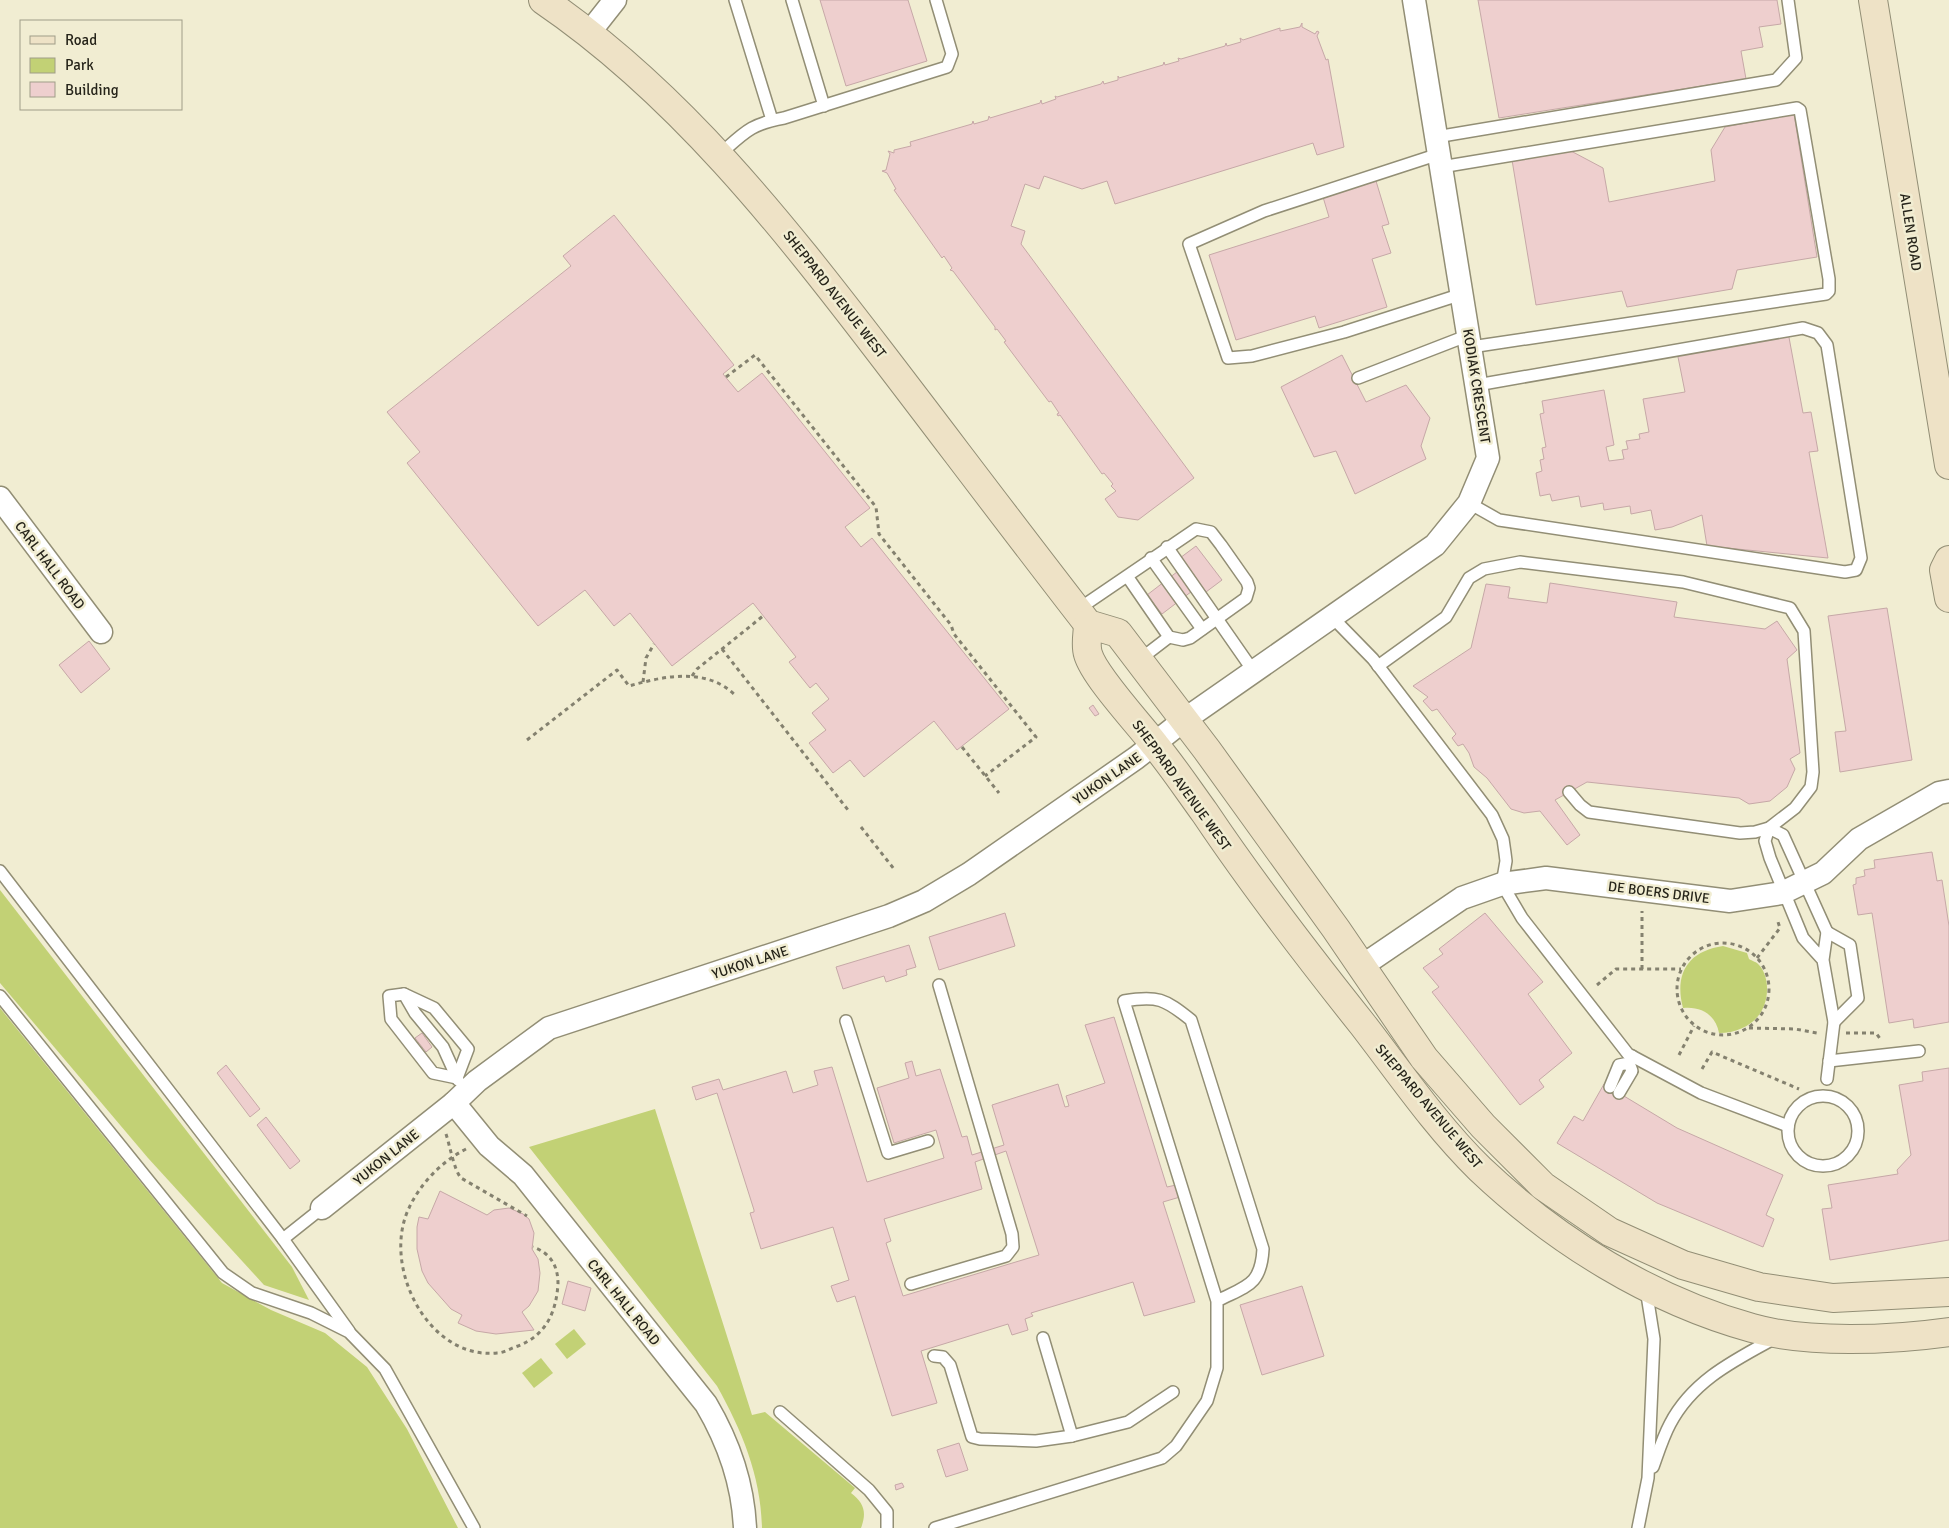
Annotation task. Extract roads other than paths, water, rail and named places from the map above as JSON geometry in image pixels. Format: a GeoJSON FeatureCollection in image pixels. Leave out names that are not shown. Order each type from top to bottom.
{"type":"FeatureCollection","features":[{"type":"Feature","properties":{"kind":"main road","name":"SHEPPARD AVENUE WEST"},"geometry":{"type":"LineString","coordinates":[[543,0],[589,33],[628,67],[719,155],[796,242],[1083,617],[1118,633],[1184,720],[1362,966],[1424,1058],[1482,1126],[1543,1186],[1610,1232],[1683,1266],[1759,1287],[1833,1298],[1949,1292]]}},
{"type":"Feature","properties":{"kind":"main road","name":"ALLEN ROAD"},"geometry":{"type":"LineString","coordinates":[[1873,0],[1949,465]]}},
{"type":"Feature","properties":{"kind":"main road"},"geometry":{"type":"LineString","coordinates":[[1949,560],[1944,570],[1949,598]]}},
{"type":"Feature","properties":{"kind":"main road","name":"SHEPPARD AVENUE WEST"},"geometry":{"type":"LineString","coordinates":[[1083,617],[1088,654],[1102,677],[1154,743],[1234,856],[1427,1107],[1479,1167],[1537,1219],[1604,1264],[1676,1301],[1753,1329],[1783,1334],[1835,1338],[1889,1338],[1949,1332]]}},
{"type":"Feature","properties":{"kind":"street"},"geometry":{"type":"LineString","coordinates":[[589,33],[615,0]]}},
{"type":"Feature","properties":{"kind":"street","name":"KODIAK CRESCENT"},"geometry":{"type":"LineString","coordinates":[[1184,720],[1435,545],[1470,503],[1488,458],[1414,0]]}},
{"type":"Feature","properties":{"kind":"street","name":"CARL HALL ROAD"},"geometry":{"type":"LineString","coordinates":[[0,498],[101,632]]}},
{"type":"Feature","properties":{"kind":"street","name":"YUKON LANE"},"geometry":{"type":"LineString","coordinates":[[322,1208],[459,1091],[549,1028],[889,916],[924,901],[969,874],[1136,758],[1184,720]]}},
{"type":"Feature","properties":{"kind":"street","name":"DE BOERS DRIVE"},"geometry":{"type":"LineString","coordinates":[[1362,966],[1462,898],[1502,884],[1546,878],[1730,901],[1785,892],[1823,873],[1859,840],[1939,793],[1949,791]]}},
{"type":"Feature","properties":{"kind":"street","name":"CARL HALL ROAD"},"geometry":{"type":"LineString","coordinates":[[459,1091],[484,1140],[523,1175],[706,1404],[720,1428],[735,1465],[742,1497],[745,1528]]}},
{"type":"Feature","properties":{"kind":"lane"},"geometry":{"type":"LineString","coordinates":[[735,0],[772,120]]}},
{"type":"Feature","properties":{"kind":"lane"},"geometry":{"type":"LineString","coordinates":[[792,0],[824,106]]}},
{"type":"Feature","properties":{"kind":"lane"},"geometry":{"type":"LineString","coordinates":[[719,155],[753,126],[824,106],[946,67],[951,61],[952,54],[936,0]]}},
{"type":"Feature","properties":{"kind":"lane"},"geometry":{"type":"LineString","coordinates":[[1462,294],[1344,332],[1252,356],[1228,358],[1189,244],[1264,211],[1439,153],[1776,80],[1796,58],[1788,0]]}},
{"type":"Feature","properties":{"kind":"lane"},"geometry":{"type":"LineString","coordinates":[[1358,378],[1470,341],[1826,294],[1829,291],[1829,279],[1800,110],[1797,108],[1439,153]]}},
{"type":"Feature","properties":{"kind":"lane"},"geometry":{"type":"LineString","coordinates":[[1470,503],[1499,520],[1845,572],[1856,570],[1860,558],[1827,345],[1818,333],[1803,328],[1508,382],[1477,385]]}},
{"type":"Feature","properties":{"kind":"lane"},"geometry":{"type":"LineString","coordinates":[[1083,617],[1127,576],[1196,529],[1210,532],[1247,582],[1249,593],[1246,598],[1184,640],[1169,637],[1127,576]]}},
{"type":"Feature","properties":{"kind":"lane"},"geometry":{"type":"LineString","coordinates":[[1167,547],[1254,672]]}},
{"type":"Feature","properties":{"kind":"lane"},"geometry":{"type":"LineString","coordinates":[[1151,558],[1202,629]]}},
{"type":"Feature","properties":{"kind":"lane"},"geometry":{"type":"LineString","coordinates":[[1378,666],[1446,617],[1469,578],[1484,569],[1520,562],[1683,582],[1790,608],[1804,631],[1813,772],[1811,787],[1795,808],[1769,828],[1740,833],[1590,812],[1580,805],[1569,792]]}},
{"type":"Feature","properties":{"kind":"lane"},"geometry":{"type":"LineString","coordinates":[[1332,617],[1378,666],[1492,815],[1504,846],[1506,861],[1502,884],[1522,918],[1598,1018],[1628,1054],[1630,1060],[1701,1093],[1788,1126]]}},
{"type":"Feature","properties":{"kind":"lane"},"geometry":{"type":"LineString","coordinates":[[1138,661],[1169,637]]}},
{"type":"Feature","properties":{"kind":"lane"},"geometry":{"type":"LineString","coordinates":[[1769,828],[1783,835],[1806,882],[1827,932],[1823,960],[1833,1028],[1827,1079]]}},
{"type":"Feature","properties":{"kind":"lane"},"geometry":{"type":"LineString","coordinates":[[1769,828],[1765,841],[1803,938],[1823,960]]}},
{"type":"Feature","properties":{"kind":"lane"},"geometry":{"type":"LineString","coordinates":[[0,871],[283,1239],[349,1332],[386,1370],[474,1528]]}},
{"type":"Feature","properties":{"kind":"lane"},"geometry":{"type":"LineString","coordinates":[[1827,932],[1850,946],[1858,998],[1833,1028]]}},
{"type":"Feature","properties":{"kind":"lane"},"geometry":{"type":"LineString","coordinates":[[911,1284],[1006,1256],[1013,1248],[1012,1234],[976,1106],[939,985]]}},
{"type":"Feature","properties":{"kind":"lane"},"geometry":{"type":"LineString","coordinates":[[404,994],[434,1008],[468,1048],[459,1091],[433,1073],[391,1019],[389,996],[404,994]]}},
{"type":"Feature","properties":{"kind":"lane"},"geometry":{"type":"LineString","coordinates":[[404,994],[415,1013],[443,1047],[459,1091]]}},
{"type":"Feature","properties":{"kind":"lane"},"geometry":{"type":"LineString","coordinates":[[0,996],[222,1273],[252,1293],[312,1313],[349,1332]]}},
{"type":"Feature","properties":{"kind":"lane"},"geometry":{"type":"LineString","coordinates":[[935,1528],[1162,1458],[1176,1446],[1207,1401],[1217,1368],[1217,1301],[1124,1001],[1148,997],[1172,1005],[1191,1020],[1263,1249],[1262,1266],[1255,1281],[1217,1301]]}},
{"type":"Feature","properties":{"kind":"lane"},"geometry":{"type":"LineString","coordinates":[[846,1021],[888,1153],[928,1141]]}},
{"type":"Feature","properties":{"kind":"lane"},"geometry":{"type":"LineString","coordinates":[[1829,1061],[1919,1051]]}},
{"type":"Feature","properties":{"kind":"lane"},"geometry":{"type":"LineString","coordinates":[[1614,1090],[1619,1065],[1630,1060]]}},
{"type":"Feature","properties":{"kind":"lane"},"geometry":{"type":"LineString","coordinates":[[1817,1096],[1828,1096],[1848,1106],[1855,1115],[1858,1126],[1858,1138],[1853,1149],[1845,1158],[1834,1164],[1823,1166],[1811,1164],[1800,1158],[1792,1149],[1788,1138],[1788,1126],[1791,1115],[1798,1106],[1817,1096]]}},
{"type":"Feature","properties":{"kind":"lane"},"geometry":{"type":"LineString","coordinates":[[283,1239],[322,1208]]}},
{"type":"Feature","properties":{"kind":"lane"},"geometry":{"type":"LineString","coordinates":[[1638,1528],[1648,1478],[1654,1339],[1645,1285]]}},
{"type":"Feature","properties":{"kind":"lane"},"geometry":{"type":"LineString","coordinates":[[1648,1478],[1670,1424],[1692,1391],[1729,1363],[1783,1334]]}},
{"type":"Feature","properties":{"kind":"lane"},"geometry":{"type":"LineString","coordinates":[[1043,1338],[1072,1436]]}},
{"type":"Feature","properties":{"kind":"lane"},"geometry":{"type":"LineString","coordinates":[[934,1356],[943,1357],[950,1365],[972,1436],[980,1440],[1036,1441],[1072,1436],[1128,1422],[1173,1392]]}},
{"type":"Feature","properties":{"kind":"lane"},"geometry":{"type":"LineString","coordinates":[[780,1412],[870,1490],[887,1512],[886,1528]]}}]}
